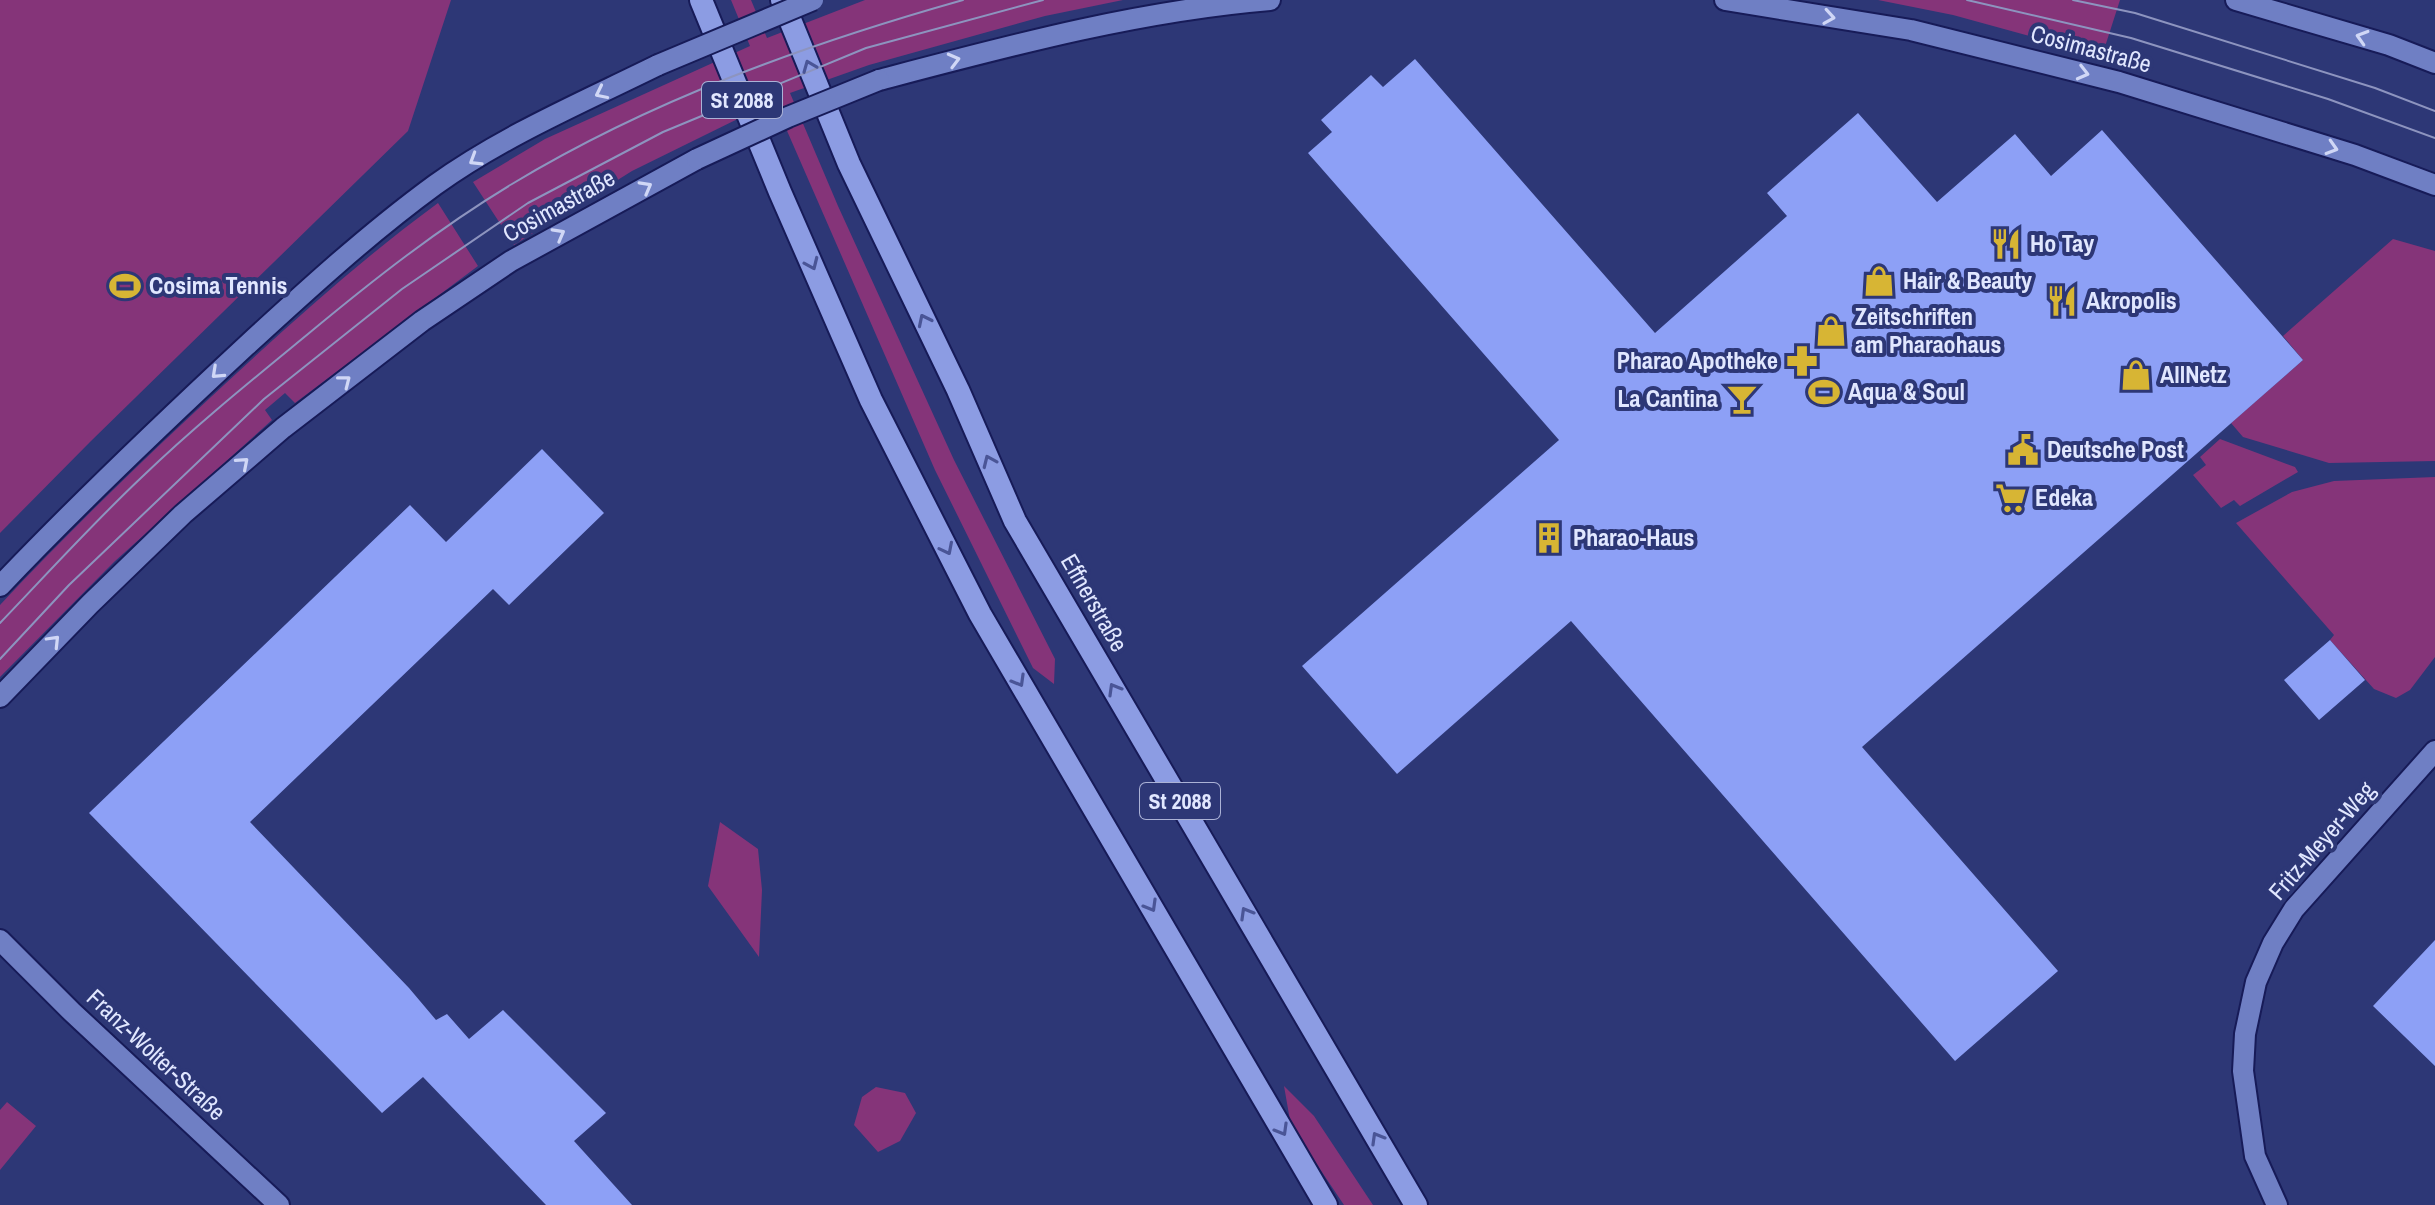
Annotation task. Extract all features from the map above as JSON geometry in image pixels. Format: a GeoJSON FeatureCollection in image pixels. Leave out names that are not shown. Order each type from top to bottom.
{"type":"FeatureCollection","features":[{"type":"Feature","properties":{"kind":"highway","name":"St 2088"},"geometry":{"type":"LineString","coordinates":[[701,0],[871,400],[980,614],[1326,1205]]}},
{"type":"Feature","properties":{"kind":"highway","name":"Effnerstraße"},"geometry":{"type":"LineString","coordinates":[[782,0],[849,164],[958,390],[1015,521],[1416,1205]]}},
{"type":"Feature","properties":{"kind":"main road"},"geometry":{"type":"LineString","coordinates":[[0,586],[126,458],[226,365],[347,255],[437,184],[491,150],[658,65],[813,0]]}},
{"type":"Feature","properties":{"kind":"main road","name":"Cosimastraße"},"geometry":{"type":"LineString","coordinates":[[0,697],[183,514],[308,409],[422,321],[511,261],[697,159],[879,80],[1084,28],[1224,4],[1270,0]]}},
{"type":"Feature","properties":{"kind":"main road","name":"Cosimastraße"},"geometry":{"type":"LineString","coordinates":[[1725,0],[1911,30],[2119,82],[2266,127],[2435,185]]}},
{"type":"Feature","properties":{"kind":"main road"},"geometry":{"type":"LineString","coordinates":[[2236,0],[2389,45],[2435,63]]}},
{"type":"Feature","properties":{"kind":"main road","name":"Fritz-Meyer-Weg"},"geometry":{"type":"LineString","coordinates":[[2277,1205],[2255,1156],[2243,1071],[2245,1034],[2256,982],[2273,943],[2294,909],[2435,751]]}},
{"type":"Feature","properties":{"kind":"main road","name":"Franz-Wolter-Straße"},"geometry":{"type":"LineString","coordinates":[[0,940],[72,1012],[279,1205]]}},
{"type":"Feature","properties":{"kind":"shaded area","name":"Cosima Tennis"},"geometry":{"type":"Polygon","coordinates":[[[0,0],[451,0],[408,131],[0,533],[0,0]]]}},
{"type":"Feature","properties":{"kind":"shaded area"},"geometry":{"type":"Polygon","coordinates":[[[731,0],[751,0],[767,38],[865,0],[1123,0],[1045,16],[869,65],[790,93],[954,460],[1055,659],[1054,684],[1033,668],[935,470],[774,101],[632,171],[514,245],[473,182],[545,139],[750,46],[731,0]]]}},
{"type":"Feature","properties":{"kind":"shaded area"},"geometry":{"type":"Polygon","coordinates":[[[1878,0],[2120,0],[2102,56],[1953,15],[1878,0]]]}},
{"type":"Feature","properties":{"kind":"shaded area"},"geometry":{"type":"Polygon","coordinates":[[[438,203],[478,266],[295,403],[285,393],[265,410],[272,420],[114,562],[0,677],[0,605],[111,492],[251,360],[356,268],[438,203]]]}},
{"type":"Feature","properties":{"kind":"shaded area"},"geometry":{"type":"Polygon","coordinates":[[[2393,239],[2435,251],[2435,461],[2329,463],[2243,437],[2231,423],[2303,360],[2283,336],[2393,239]]]}},
{"type":"Feature","properties":{"kind":"shaded area"},"geometry":{"type":"Polygon","coordinates":[[[2220,439],[2295,467],[2298,472],[2240,506],[2234,500],[2221,508],[2193,475],[2206,465],[2200,457],[2220,439]]]}},
{"type":"Feature","properties":{"kind":"shaded area"},"geometry":{"type":"Polygon","coordinates":[[[2435,477],[2435,657],[2410,690],[2396,698],[2374,689],[2330,640],[2334,635],[2236,523],[2292,492],[2334,481],[2435,477]]]}},
{"type":"Feature","properties":{"kind":"shaded area"},"geometry":{"type":"Polygon","coordinates":[[[720,822],[758,849],[762,890],[759,957],[708,886],[720,822]]]}},
{"type":"Feature","properties":{"kind":"shaded area"},"geometry":{"type":"Polygon","coordinates":[[[1284,1086],[1314,1116],[1373,1205],[1344,1205],[1291,1126],[1284,1086]]]}},
{"type":"Feature","properties":{"kind":"shaded area"},"geometry":{"type":"Polygon","coordinates":[[[876,1087],[905,1093],[916,1113],[900,1141],[878,1152],[854,1125],[862,1097],[876,1087]]]}},
{"type":"Feature","properties":{"kind":"shaded area"},"geometry":{"type":"Polygon","coordinates":[[[7,1102],[36,1126],[0,1170],[0,1110],[7,1102]]]}},
{"type":"Feature","properties":{"kind":"building"},"geometry":{"type":"Polygon","coordinates":[[[1415,59],[1655,333],[1787,216],[1767,193],[1858,113],[1937,202],[2015,134],[2051,176],[2102,130],[2303,360],[1862,747],[2058,971],[1955,1061],[1571,621],[1397,774],[1302,666],[1559,440],[1308,153],[1332,132],[1321,120],[1371,75],[1383,87],[1415,59]]]}},
{"type":"Feature","properties":{"kind":"building"},"geometry":{"type":"Polygon","coordinates":[[[542,449],[604,513],[509,605],[493,589],[250,822],[436,1020],[447,1014],[469,1039],[503,1010],[606,1113],[574,1141],[632,1205],[546,1205],[423,1077],[382,1113],[89,813],[410,505],[446,542],[542,449]]]}},
{"type":"Feature","properties":{"kind":"building"},"geometry":{"type":"Polygon","coordinates":[[[2330,640],[2365,680],[2319,720],[2284,680],[2330,640]]]}},
{"type":"Feature","properties":{"kind":"building"},"geometry":{"type":"Polygon","coordinates":[[[2435,940],[2435,1066],[2373,1006],[2435,940]]]}},
{"type":"Feature","properties":{"kind":"tram line"},"geometry":{"type":"LineString","coordinates":[[0,623],[106,512],[203,421],[382,274],[485,201],[565,154],[675,100],[788,55],[963,0]]}},
{"type":"Feature","properties":{"kind":"tram line"},"geometry":{"type":"LineString","coordinates":[[0,659],[69,585],[264,399],[402,289],[528,203],[663,132],[866,48],[1043,0]]}},
{"type":"Feature","properties":{"kind":"tram line"},"geometry":{"type":"LineString","coordinates":[[1967,0],[2131,38],[2328,99],[2435,138]]}},
{"type":"Feature","properties":{"kind":"tram line"},"geometry":{"type":"LineString","coordinates":[[2073,0],[2135,13],[2375,88],[2435,111]]}},
{"type":"Feature","properties":{"kind":"place","name":"Ho Tay"},"geometry":{"type":"Point","coordinates":[2006,244]}},
{"type":"Feature","properties":{"kind":"place","name":"Hair & Beauty"},"geometry":{"type":"Point","coordinates":[1879,281]}},
{"type":"Feature","properties":{"kind":"place","name":"Cosima Tennis"},"geometry":{"type":"Point","coordinates":[125,286]}},
{"type":"Feature","properties":{"kind":"place","name":"Akropolis"},"geometry":{"type":"Point","coordinates":[2062,301]}},
{"type":"Feature","properties":{"kind":"place","name":"Zeitschriften am Pharaohaus"},"geometry":{"type":"Point","coordinates":[1831,331]}},
{"type":"Feature","properties":{"kind":"place","name":"Pharao Apotheke"},"geometry":{"type":"Point","coordinates":[1802,361]}},
{"type":"Feature","properties":{"kind":"place","name":"AllNetz"},"geometry":{"type":"Point","coordinates":[2136,375]}},
{"type":"Feature","properties":{"kind":"place","name":"Aqua & Soul"},"geometry":{"type":"Point","coordinates":[1824,392]}},
{"type":"Feature","properties":{"kind":"place","name":"La Cantina"},"geometry":{"type":"Point","coordinates":[1742,399]}},
{"type":"Feature","properties":{"kind":"place","name":"Deutsche Post"},"geometry":{"type":"Point","coordinates":[2023,450]}},
{"type":"Feature","properties":{"kind":"place","name":"Edeka"},"geometry":{"type":"Point","coordinates":[2011,498]}},
{"type":"Feature","properties":{"kind":"place","name":"Pharao-Haus"},"geometry":{"type":"Point","coordinates":[1549,538]}}]}
